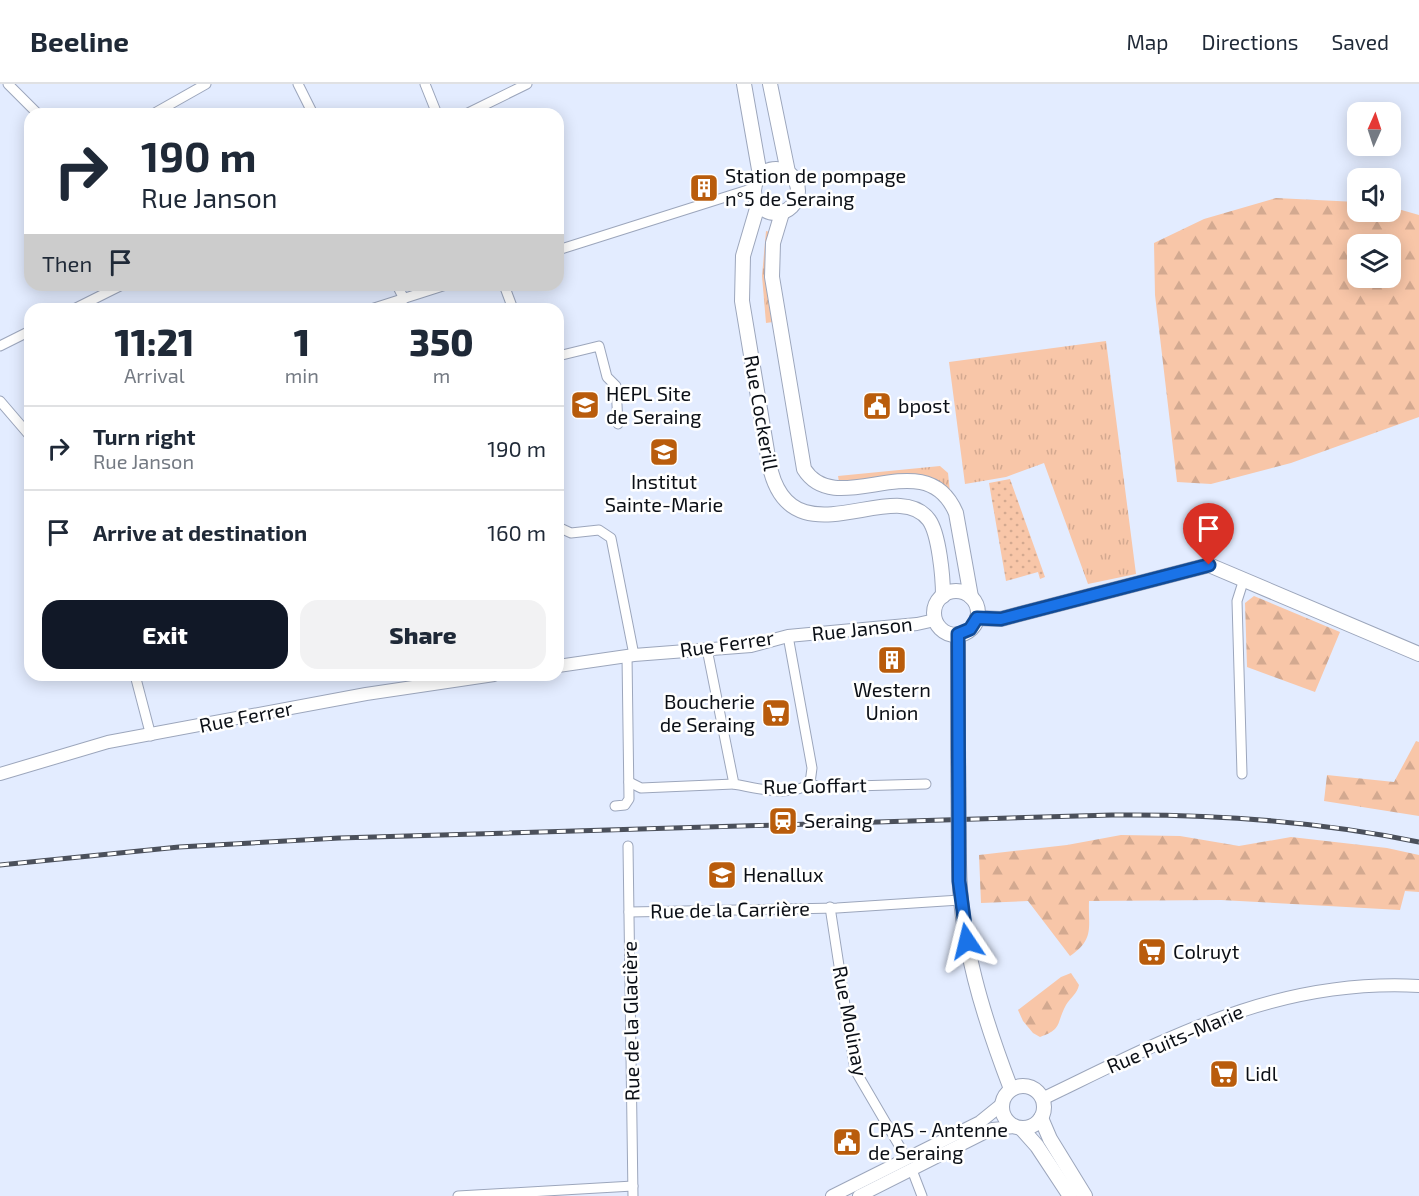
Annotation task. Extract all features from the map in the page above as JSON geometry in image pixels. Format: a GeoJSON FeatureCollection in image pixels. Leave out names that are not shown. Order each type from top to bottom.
{"type":"FeatureCollection","features":[{"type":"Feature","properties":{"kind":"main road"},"geometry":{"type":"LineString","coordinates":[[744,84],[758,205],[767,212],[782,213],[789,209],[798,196],[796,182],[788,172],[770,84]]}},
{"type":"Feature","properties":{"kind":"main road"},"geometry":{"type":"LineString","coordinates":[[757,182],[773,169],[788,172]]}},
{"type":"Feature","properties":{"kind":"main road","name":"Rue Cockerill"},"geometry":{"type":"LineString","coordinates":[[758,205],[744,256],[742,301],[769,463],[776,488],[793,507],[818,514],[899,507],[914,508],[923,514],[933,529],[943,596]]}},
{"type":"Feature","properties":{"kind":"main road","name":"Rue Cockerill"},"geometry":{"type":"LineString","coordinates":[[782,213],[774,237],[772,277],[804,469],[809,477],[826,487],[911,480],[937,487],[953,504],[956,513],[972,597]]}},
{"type":"Feature","properties":{"kind":"main road"},"geometry":{"type":"LineString","coordinates":[[977,618],[1001,619],[1204,566],[1244,579],[1419,654]]}},
{"type":"Feature","properties":{"kind":"main road"},"geometry":{"type":"LineString","coordinates":[[943,596],[957,591],[972,597],[977,605],[977,618],[970,629],[958,634],[960,900],[981,1005],[1011,1089]]}},
{"type":"Feature","properties":{"kind":"main road","name":"Rue Janson"},"geometry":{"type":"LineString","coordinates":[[943,596],[935,606],[935,620],[947,632],[958,634]]}},
{"type":"Feature","properties":{"kind":"main road"},"geometry":{"type":"LineString","coordinates":[[1018,1127],[1032,1126],[1041,1118],[1044,1109],[1042,1099],[1029,1087],[1011,1089],[1003,1099],[1001,1106],[1006,1121],[1018,1127],[1037,1146],[1070,1196]]}},
{"type":"Feature","properties":{"kind":"main road"},"geometry":{"type":"LineString","coordinates":[[1041,1118],[1050,1139],[1085,1196]]}},
{"type":"Feature","properties":{"kind":"street"},"geometry":{"type":"LineString","coordinates":[[8,84],[32,108]]}},
{"type":"Feature","properties":{"kind":"street"},"geometry":{"type":"LineString","coordinates":[[164,108],[206,84]]}},
{"type":"Feature","properties":{"kind":"street"},"geometry":{"type":"LineString","coordinates":[[298,84],[310,108]]}},
{"type":"Feature","properties":{"kind":"street"},"geometry":{"type":"LineString","coordinates":[[425,84],[435,108]]}},
{"type":"Feature","properties":{"kind":"street"},"geometry":{"type":"LineString","coordinates":[[478,108],[527,84]]}},
{"type":"Feature","properties":{"kind":"street"},"geometry":{"type":"LineString","coordinates":[[564,248],[757,182]]}},
{"type":"Feature","properties":{"kind":"street"},"geometry":{"type":"LineString","coordinates":[[86,303],[110,291]]}},
{"type":"Feature","properties":{"kind":"street"},"geometry":{"type":"LineString","coordinates":[[400,291],[404,298]]}},
{"type":"Feature","properties":{"kind":"street"},"geometry":{"type":"LineString","coordinates":[[389,303],[427,291]]}},
{"type":"Feature","properties":{"kind":"street"},"geometry":{"type":"LineString","coordinates":[[0,346],[24,334]]}},
{"type":"Feature","properties":{"kind":"street"},"geometry":{"type":"LineString","coordinates":[[564,355],[599,346],[608,377],[616,386],[618,424]]}},
{"type":"Feature","properties":{"kind":"street"},"geometry":{"type":"LineString","coordinates":[[0,401],[24,429]]}},
{"type":"Feature","properties":{"kind":"street"},"geometry":{"type":"LineString","coordinates":[[564,530],[571,533],[599,530],[611,538],[630,655],[628,803],[615,806]]}},
{"type":"Feature","properties":{"kind":"street"},"geometry":{"type":"LineString","coordinates":[[1242,774],[1237,601],[1244,579]]}},
{"type":"Feature","properties":{"kind":"street","name":"Rue Janson"},"geometry":{"type":"LineString","coordinates":[[788,636],[917,624],[935,620]]}},
{"type":"Feature","properties":{"kind":"street"},"geometry":{"type":"LineString","coordinates":[[788,636],[812,768],[810,783]]}},
{"type":"Feature","properties":{"kind":"street","name":"Rue Ferrer"},"geometry":{"type":"LineString","coordinates":[[564,665],[630,655],[759,645],[788,636]]}},
{"type":"Feature","properties":{"kind":"street"},"geometry":{"type":"LineString","coordinates":[[706,649],[734,784]]}},
{"type":"Feature","properties":{"kind":"street"},"geometry":{"type":"LineString","coordinates":[[137,681],[151,736]]}},
{"type":"Feature","properties":{"kind":"street","name":"Rue Ferrer"},"geometry":{"type":"LineString","coordinates":[[0,774],[86,747],[366,694],[454,681]]}},
{"type":"Feature","properties":{"kind":"street","name":"Rue Goffart"},"geometry":{"type":"LineString","coordinates":[[629,782],[641,788],[734,784],[792,790],[802,789],[810,783],[818,787],[926,784]]}},
{"type":"Feature","properties":{"kind":"street","name":"Rue de la Glacière"},"geometry":{"type":"LineString","coordinates":[[628,846],[633,1191]]}},
{"type":"Feature","properties":{"kind":"street","name":"Rue de la Carrière"},"geometry":{"type":"LineString","coordinates":[[629,912],[830,907],[960,900]]}},
{"type":"Feature","properties":{"kind":"street","name":"Rue Molinay"},"geometry":{"type":"LineString","coordinates":[[830,907],[857,1076],[909,1165],[922,1196]]}},
{"type":"Feature","properties":{"kind":"street","name":"Rue Puits-Marie"},"geometry":{"type":"LineString","coordinates":[[1042,1099],[1196,1026],[1248,1007],[1332,989],[1419,986]]}},
{"type":"Feature","properties":{"kind":"street"},"geometry":{"type":"LineString","coordinates":[[859,1196],[989,1117],[1001,1106]]}},
{"type":"Feature","properties":{"kind":"street"},"geometry":{"type":"LineString","coordinates":[[832,1196],[992,1129],[1018,1127]]}},
{"type":"Feature","properties":{"kind":"street"},"geometry":{"type":"LineString","coordinates":[[458,1196],[633,1191]]}},
{"type":"Feature","properties":{"kind":"green space"},"geometry":{"type":"Polygon","coordinates":[[[1276,198],[1347,202],[1347,222],[1401,222],[1401,210],[1419,215],[1419,417],[1291,463],[1211,484],[1177,482],[1155,295],[1154,243],[1204,219],[1276,198]]]}},
{"type":"Feature","properties":{"kind":"green space"},"geometry":{"type":"Polygon","coordinates":[[[766,231],[770,232],[773,322],[766,323],[762,276],[766,231]]]}},
{"type":"Feature","properties":{"kind":"green space"},"geometry":{"type":"Polygon","coordinates":[[[1106,341],[1136,574],[1088,584],[1044,463],[1006,477],[965,484],[949,362],[1106,341]]]}},
{"type":"Feature","properties":{"kind":"green space"},"geometry":{"type":"Polygon","coordinates":[[[940,466],[948,473],[950,492],[839,482],[838,476],[940,466]]]}},
{"type":"Feature","properties":{"kind":"green space"},"geometry":{"type":"Polygon","coordinates":[[[1010,479],[1045,577],[1040,579],[1038,572],[1006,581],[989,483],[1010,479]]]}},
{"type":"Feature","properties":{"kind":"green space"},"geometry":{"type":"Polygon","coordinates":[[[1254,596],[1340,632],[1315,692],[1247,667],[1245,603],[1254,596]]]}},
{"type":"Feature","properties":{"kind":"green space"},"geometry":{"type":"Polygon","coordinates":[[[1416,741],[1419,742],[1419,816],[1324,801],[1327,775],[1394,782],[1416,741]]]}},
{"type":"Feature","properties":{"kind":"green space"},"geometry":{"type":"Polygon","coordinates":[[[1121,835],[1180,836],[1239,846],[1291,837],[1387,848],[1419,855],[1419,892],[1405,891],[1400,910],[1221,900],[1089,901],[1087,938],[1070,956],[1028,901],[981,903],[979,855],[1067,845],[1121,835]]]}},
{"type":"Feature","properties":{"kind":"green space"},"geometry":{"type":"Polygon","coordinates":[[[1071,973],[1079,985],[1077,991],[1066,1005],[1056,1028],[1040,1037],[1033,1033],[1023,1021],[1018,1010],[1061,977],[1071,973]]]}},
{"type":"Feature","properties":{"kind":"railway"},"geometry":{"type":"LineString","coordinates":[[0,865],[179,847],[339,838],[1112,815],[1266,820],[1342,829],[1419,842]]}},
{"type":"Feature","properties":{"kind":"place","name":"Station de pompage n°5 de Seraing"},"geometry":{"type":"Point","coordinates":[704,188]}},
{"type":"Feature","properties":{"kind":"place","name":"HEPL Site de Seraing"},"geometry":{"type":"Point","coordinates":[585,405]}},
{"type":"Feature","properties":{"kind":"place","name":"bpost"},"geometry":{"type":"Point","coordinates":[877,406]}},
{"type":"Feature","properties":{"kind":"place","name":"Institut Sainte-Marie"},"geometry":{"type":"Point","coordinates":[664,452]}},
{"type":"Feature","properties":{"kind":"place","name":"Western Union"},"geometry":{"type":"Point","coordinates":[892,660]}},
{"type":"Feature","properties":{"kind":"place","name":"Boucherie de Seraing"},"geometry":{"type":"Point","coordinates":[776,713]}},
{"type":"Feature","properties":{"kind":"place","name":"Seraing"},"geometry":{"type":"Point","coordinates":[783,821]}},
{"type":"Feature","properties":{"kind":"place","name":"Henallux"},"geometry":{"type":"Point","coordinates":[722,875]}},
{"type":"Feature","properties":{"kind":"place","name":"Colruyt"},"geometry":{"type":"Point","coordinates":[1152,952]}},
{"type":"Feature","properties":{"kind":"place","name":"Lidl"},"geometry":{"type":"Point","coordinates":[1224,1074]}},
{"type":"Feature","properties":{"kind":"place","name":"CPAS - Antenne de Seraing"},"geometry":{"type":"Point","coordinates":[847,1142]}},
{"type":"Feature","properties":{"kind":"route"},"geometry":{"type":"LineString","coordinates":[[967,941],[961,911],[959,881],[958,634],[967,632],[977,618],[1001,619],[1209,565]]}}]}
